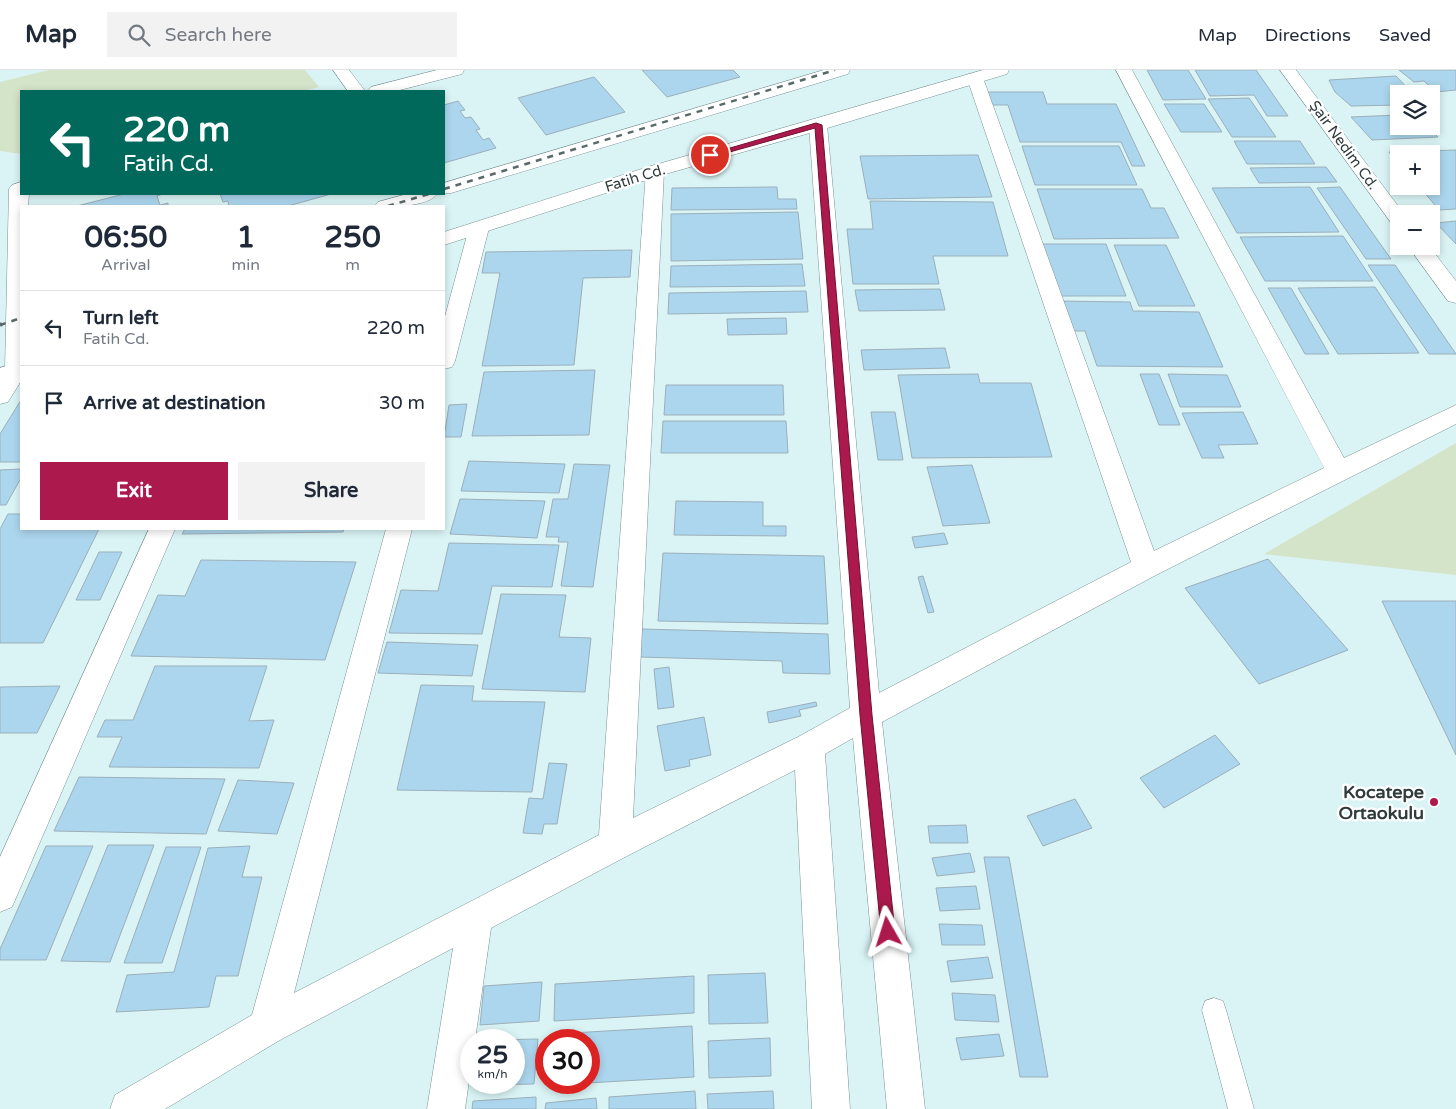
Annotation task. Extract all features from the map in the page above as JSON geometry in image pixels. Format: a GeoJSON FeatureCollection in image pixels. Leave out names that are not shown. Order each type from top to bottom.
{"type":"FeatureCollection","features":[{"type":"Feature","properties":{"kind":"street"},"geometry":{"type":"LineString","coordinates":[[341,70],[355,90]]}},
{"type":"Feature","properties":{"kind":"street"},"geometry":{"type":"LineString","coordinates":[[381,90],[456,70]]}},
{"type":"Feature","properties":{"kind":"street"},"geometry":{"type":"LineString","coordinates":[[445,189],[842,70]]}},
{"type":"Feature","properties":{"kind":"street","name":"Fatih Cd."},"geometry":{"type":"LineString","coordinates":[[445,239],[655,171],[818,125],[1001,70]]}},
{"type":"Feature","properties":{"kind":"street"},"geometry":{"type":"LineString","coordinates":[[1124,70],[1339,472]]}},
{"type":"Feature","properties":{"kind":"street","name":"Şair Nedim Cd."},"geometry":{"type":"LineString","coordinates":[[1288,70],[1390,208]]}},
{"type":"Feature","properties":{"kind":"street"},"geometry":{"type":"LineString","coordinates":[[975,78],[1146,567]]}},
{"type":"Feature","properties":{"kind":"street"},"geometry":{"type":"LineString","coordinates":[[818,125],[866,715],[906,1109]]}},
{"type":"Feature","properties":{"kind":"street"},"geometry":{"type":"LineString","coordinates":[[615,844],[655,171]]}},
{"type":"Feature","properties":{"kind":"street"},"geometry":{"type":"LineString","coordinates":[[0,396],[13,372],[19,315],[13,186]]}},
{"type":"Feature","properties":{"kind":"street"},"geometry":{"type":"LineString","coordinates":[[388,205],[424,195]]}},
{"type":"Feature","properties":{"kind":"street"},"geometry":{"type":"LineString","coordinates":[[445,358],[479,228]]}},
{"type":"Feature","properties":{"kind":"street"},"geometry":{"type":"LineString","coordinates":[[1425,255],[1456,296]]}},
{"type":"Feature","properties":{"kind":"street"},"geometry":{"type":"LineString","coordinates":[[129,1109],[267,1027],[475,917],[615,844],[809,747],[1146,567],[1456,414]]}},
{"type":"Feature","properties":{"kind":"street"},"geometry":{"type":"LineString","coordinates":[[0,895],[162,530]]}},
{"type":"Feature","properties":{"kind":"street"},"geometry":{"type":"LineString","coordinates":[[267,1027],[399,530]]}},
{"type":"Feature","properties":{"kind":"street"},"geometry":{"type":"LineString","coordinates":[[809,747],[831,1109]]}},
{"type":"Feature","properties":{"kind":"street"},"geometry":{"type":"LineString","coordinates":[[446,1109],[475,917]]}},
{"type":"Feature","properties":{"kind":"lane"},"geometry":{"type":"LineString","coordinates":[[1214,1010],[1241,1109]]}},
{"type":"Feature","properties":{"kind":"green space"},"geometry":{"type":"Polygon","coordinates":[[[49,70],[305,70],[319,87],[307,90],[20,90],[20,154],[0,151],[0,82],[49,70]]]}},
{"type":"Feature","properties":{"kind":"green space"},"geometry":{"type":"Polygon","coordinates":[[[1456,443],[1456,575],[1264,554],[1456,443]]]}},
{"type":"Feature","properties":{"kind":"building"},"geometry":{"type":"Polygon","coordinates":[[[642,70],[733,70],[740,77],[667,97],[642,70]]]}},
{"type":"Feature","properties":{"kind":"building"},"geometry":{"type":"Polygon","coordinates":[[[1147,70],[1188,70],[1206,99],[1163,100],[1147,70]]]}},
{"type":"Feature","properties":{"kind":"building"},"geometry":{"type":"Polygon","coordinates":[[[1195,70],[1256,70],[1288,116],[1267,116],[1254,95],[1210,96],[1195,70]]]}},
{"type":"Feature","properties":{"kind":"building"},"geometry":{"type":"Polygon","coordinates":[[[1399,70],[1456,70],[1456,90],[1440,92],[1440,85],[1428,85],[1424,81],[1414,82],[1399,70]]]}},
{"type":"Feature","properties":{"kind":"building"},"geometry":{"type":"Polygon","coordinates":[[[1396,76],[1404,85],[1390,85],[1390,105],[1351,106],[1335,92],[1329,80],[1396,76]]]}},
{"type":"Feature","properties":{"kind":"building"},"geometry":{"type":"Polygon","coordinates":[[[594,77],[625,112],[546,135],[518,98],[594,77]]]}},
{"type":"Feature","properties":{"kind":"building"},"geometry":{"type":"Polygon","coordinates":[[[988,92],[1043,92],[1047,104],[1116,104],[1145,166],[1132,166],[1121,142],[1020,142],[1008,105],[992,105],[988,92]]]}},
{"type":"Feature","properties":{"kind":"building"},"geometry":{"type":"Polygon","coordinates":[[[1249,98],[1276,137],[1232,137],[1208,99],[1249,98]]]}},
{"type":"Feature","properties":{"kind":"building"},"geometry":{"type":"Polygon","coordinates":[[[458,101],[465,110],[460,111],[465,118],[471,117],[480,129],[476,130],[483,140],[489,138],[496,148],[445,163],[445,105],[458,101]]]}},
{"type":"Feature","properties":{"kind":"building"},"geometry":{"type":"Polygon","coordinates":[[[1164,104],[1204,104],[1222,132],[1181,132],[1164,104]]]}},
{"type":"Feature","properties":{"kind":"building"},"geometry":{"type":"Polygon","coordinates":[[[1390,115],[1390,135],[1436,135],[1438,137],[1372,140],[1351,117],[1390,115]]]}},
{"type":"Feature","properties":{"kind":"building"},"geometry":{"type":"Polygon","coordinates":[[[1234,141],[1300,141],[1315,164],[1247,164],[1234,141]]]}},
{"type":"Feature","properties":{"kind":"building"},"geometry":{"type":"Polygon","coordinates":[[[1022,146],[1119,146],[1137,185],[1035,185],[1022,146]]]}},
{"type":"Feature","properties":{"kind":"building"},"geometry":{"type":"Polygon","coordinates":[[[1440,150],[1456,150],[1456,209],[1440,210],[1440,205],[1435,205],[1426,195],[1440,195],[1440,150]]]}},
{"type":"Feature","properties":{"kind":"building"},"geometry":{"type":"Polygon","coordinates":[[[978,155],[992,197],[868,199],[860,156],[978,155]]]}},
{"type":"Feature","properties":{"kind":"building"},"geometry":{"type":"Polygon","coordinates":[[[1326,167],[1337,182],[1259,183],[1250,168],[1326,167]]]}},
{"type":"Feature","properties":{"kind":"building"},"geometry":{"type":"Polygon","coordinates":[[[777,187],[778,199],[796,199],[797,209],[671,210],[672,188],[777,187]]]}},
{"type":"Feature","properties":{"kind":"building"},"geometry":{"type":"Polygon","coordinates":[[[1310,187],[1339,232],[1237,233],[1212,188],[1310,187]]]}},
{"type":"Feature","properties":{"kind":"building"},"geometry":{"type":"Polygon","coordinates":[[[1340,187],[1391,259],[1366,259],[1317,188],[1340,187]]]}},
{"type":"Feature","properties":{"kind":"building"},"geometry":{"type":"Polygon","coordinates":[[[1037,189],[1142,189],[1151,208],[1164,208],[1179,238],[1054,239],[1037,189]]]}},
{"type":"Feature","properties":{"kind":"building"},"geometry":{"type":"Polygon","coordinates":[[[120,195],[160,195],[157,196],[160,205],[81,205],[120,195]]]}},
{"type":"Feature","properties":{"kind":"building"},"geometry":{"type":"Polygon","coordinates":[[[220,195],[327,195],[292,205],[229,205],[228,201],[223,202],[220,195]]]}},
{"type":"Feature","properties":{"kind":"building"},"geometry":{"type":"Polygon","coordinates":[[[870,201],[993,202],[1008,256],[933,256],[939,284],[853,284],[847,229],[873,229],[870,201]]]}},
{"type":"Feature","properties":{"kind":"building"},"geometry":{"type":"Polygon","coordinates":[[[798,212],[803,259],[671,261],[671,214],[798,212]]]}},
{"type":"Feature","properties":{"kind":"building"},"geometry":{"type":"Polygon","coordinates":[[[1456,221],[1456,244],[1440,227],[1440,223],[1456,221]]]}},
{"type":"Feature","properties":{"kind":"building"},"geometry":{"type":"Polygon","coordinates":[[[1343,236],[1373,281],[1265,281],[1240,237],[1343,236]]]}},
{"type":"Feature","properties":{"kind":"building"},"geometry":{"type":"Polygon","coordinates":[[[1041,244],[1106,244],[1126,296],[1057,296],[1041,244]]]}},
{"type":"Feature","properties":{"kind":"building"},"geometry":{"type":"Polygon","coordinates":[[[1114,245],[1166,245],[1195,306],[1139,306],[1114,245]]]}},
{"type":"Feature","properties":{"kind":"building"},"geometry":{"type":"Polygon","coordinates":[[[632,250],[630,277],[583,278],[574,365],[482,366],[500,273],[482,273],[486,252],[632,250]]]}},
{"type":"Feature","properties":{"kind":"building"},"geometry":{"type":"Polygon","coordinates":[[[802,264],[805,286],[670,287],[671,266],[802,264]]]}},
{"type":"Feature","properties":{"kind":"building"},"geometry":{"type":"Polygon","coordinates":[[[1368,265],[1395,265],[1456,354],[1429,354],[1368,265]]]}},
{"type":"Feature","properties":{"kind":"building"},"geometry":{"type":"Polygon","coordinates":[[[1375,287],[1419,353],[1338,354],[1298,288],[1375,287]]]}},
{"type":"Feature","properties":{"kind":"building"},"geometry":{"type":"Polygon","coordinates":[[[1268,288],[1291,288],[1329,354],[1305,354],[1268,288]]]}},
{"type":"Feature","properties":{"kind":"building"},"geometry":{"type":"Polygon","coordinates":[[[940,289],[945,310],[859,311],[855,290],[940,289]]]}},
{"type":"Feature","properties":{"kind":"building"},"geometry":{"type":"Polygon","coordinates":[[[806,291],[808,312],[668,314],[669,293],[806,291]]]}},
{"type":"Feature","properties":{"kind":"building"},"geometry":{"type":"Polygon","coordinates":[[[1058,301],[1130,302],[1133,311],[1199,312],[1223,367],[1097,366],[1085,331],[1067,331],[1058,301]]]}},
{"type":"Feature","properties":{"kind":"building"},"geometry":{"type":"Polygon","coordinates":[[[786,318],[787,334],[728,335],[727,319],[786,318]]]}},
{"type":"Feature","properties":{"kind":"building"},"geometry":{"type":"Polygon","coordinates":[[[945,348],[950,368],[864,370],[861,350],[945,348]]]}},
{"type":"Feature","properties":{"kind":"building"},"geometry":{"type":"Polygon","coordinates":[[[595,370],[589,435],[472,436],[484,372],[595,370]]]}},
{"type":"Feature","properties":{"kind":"building"},"geometry":{"type":"Polygon","coordinates":[[[978,374],[980,383],[1031,383],[1052,457],[912,458],[898,375],[978,374]]]}},
{"type":"Feature","properties":{"kind":"building"},"geometry":{"type":"Polygon","coordinates":[[[1140,374],[1159,374],[1180,425],[1159,425],[1140,374]]]}},
{"type":"Feature","properties":{"kind":"building"},"geometry":{"type":"Polygon","coordinates":[[[1168,374],[1227,375],[1241,407],[1180,407],[1168,374]]]}},
{"type":"Feature","properties":{"kind":"building"},"geometry":{"type":"Polygon","coordinates":[[[666,385],[783,385],[784,415],[664,415],[666,385]]]}},
{"type":"Feature","properties":{"kind":"building"},"geometry":{"type":"Polygon","coordinates":[[[20,402],[20,462],[0,462],[0,434],[20,402]]]}},
{"type":"Feature","properties":{"kind":"building"},"geometry":{"type":"Polygon","coordinates":[[[467,404],[461,437],[445,437],[449,405],[467,404]]]}},
{"type":"Feature","properties":{"kind":"building"},"geometry":{"type":"Polygon","coordinates":[[[871,412],[895,412],[903,460],[878,460],[871,412]]]}},
{"type":"Feature","properties":{"kind":"building"},"geometry":{"type":"Polygon","coordinates":[[[1243,412],[1258,444],[1218,445],[1224,458],[1202,458],[1182,413],[1243,412]]]}},
{"type":"Feature","properties":{"kind":"building"},"geometry":{"type":"Polygon","coordinates":[[[663,421],[786,421],[788,453],[661,453],[663,421]]]}},
{"type":"Feature","properties":{"kind":"building"},"geometry":{"type":"Polygon","coordinates":[[[469,461],[565,464],[559,493],[461,491],[469,461]]]}},
{"type":"Feature","properties":{"kind":"building"},"geometry":{"type":"Polygon","coordinates":[[[574,464],[610,465],[593,587],[561,586],[568,542],[558,542],[559,537],[546,537],[553,499],[568,499],[574,464]]]}},
{"type":"Feature","properties":{"kind":"building"},"geometry":{"type":"Polygon","coordinates":[[[972,465],[990,523],[943,526],[927,467],[972,465]]]}},
{"type":"Feature","properties":{"kind":"building"},"geometry":{"type":"Polygon","coordinates":[[[20,469],[20,480],[6,505],[0,505],[0,470],[20,469]]]}},
{"type":"Feature","properties":{"kind":"building"},"geometry":{"type":"Polygon","coordinates":[[[460,499],[545,501],[537,538],[450,534],[460,499]]]}},
{"type":"Feature","properties":{"kind":"building"},"geometry":{"type":"Polygon","coordinates":[[[676,501],[763,502],[763,526],[786,526],[786,536],[674,535],[676,501]]]}},
{"type":"Feature","properties":{"kind":"building"},"geometry":{"type":"Polygon","coordinates":[[[8,514],[20,514],[20,530],[99,530],[43,643],[0,643],[0,529],[8,514]]]}},
{"type":"Feature","properties":{"kind":"building"},"geometry":{"type":"Polygon","coordinates":[[[184,530],[344,530],[343,532],[182,534],[184,530]]]}},
{"type":"Feature","properties":{"kind":"building"},"geometry":{"type":"Polygon","coordinates":[[[944,533],[948,544],[915,548],[912,537],[944,533]]]}},
{"type":"Feature","properties":{"kind":"building"},"geometry":{"type":"Polygon","coordinates":[[[449,543],[559,545],[552,587],[492,586],[482,634],[389,633],[401,590],[438,591],[449,543]]]}},
{"type":"Feature","properties":{"kind":"building"},"geometry":{"type":"Polygon","coordinates":[[[99,552],[122,552],[100,600],[76,600],[99,552]]]}},
{"type":"Feature","properties":{"kind":"building"},"geometry":{"type":"Polygon","coordinates":[[[663,553],[824,556],[828,624],[658,621],[663,553]]]}},
{"type":"Feature","properties":{"kind":"building"},"geometry":{"type":"Polygon","coordinates":[[[1268,559],[1348,650],[1259,684],[1185,588],[1268,559]]]}},
{"type":"Feature","properties":{"kind":"building"},"geometry":{"type":"Polygon","coordinates":[[[201,560],[356,562],[325,660],[131,656],[158,595],[185,596],[201,560]]]}},
{"type":"Feature","properties":{"kind":"building"},"geometry":{"type":"Polygon","coordinates":[[[923,576],[934,612],[928,613],[918,577],[923,576]]]}},
{"type":"Feature","properties":{"kind":"building"},"geometry":{"type":"Polygon","coordinates":[[[501,594],[566,595],[559,637],[591,638],[585,692],[482,689],[501,594]]]}},
{"type":"Feature","properties":{"kind":"building"},"geometry":{"type":"Polygon","coordinates":[[[1382,601],[1456,601],[1456,755],[1382,601]]]}},
{"type":"Feature","properties":{"kind":"building"},"geometry":{"type":"Polygon","coordinates":[[[642,629],[828,634],[830,674],[783,673],[782,661],[639,657],[642,629]]]}},
{"type":"Feature","properties":{"kind":"building"},"geometry":{"type":"Polygon","coordinates":[[[387,642],[478,645],[472,676],[378,673],[387,642]]]}},
{"type":"Feature","properties":{"kind":"building"},"geometry":{"type":"Polygon","coordinates":[[[155,666],[267,666],[249,721],[274,720],[259,768],[109,767],[122,737],[97,737],[105,720],[133,720],[155,666]]]}},
{"type":"Feature","properties":{"kind":"building"},"geometry":{"type":"Polygon","coordinates":[[[669,667],[674,707],[658,709],[654,669],[669,667]]]}},
{"type":"Feature","properties":{"kind":"building"},"geometry":{"type":"Polygon","coordinates":[[[421,685],[474,686],[472,701],[545,702],[532,792],[397,790],[421,685]]]}},
{"type":"Feature","properties":{"kind":"building"},"geometry":{"type":"Polygon","coordinates":[[[60,686],[37,733],[0,733],[0,687],[60,686]]]}},
{"type":"Feature","properties":{"kind":"building"},"geometry":{"type":"Polygon","coordinates":[[[816,702],[817,706],[799,710],[801,716],[769,723],[767,712],[816,702]]]}},
{"type":"Feature","properties":{"kind":"building"},"geometry":{"type":"Polygon","coordinates":[[[704,717],[711,755],[689,760],[690,766],[665,771],[657,726],[704,717]]]}},
{"type":"Feature","properties":{"kind":"building"},"geometry":{"type":"Polygon","coordinates":[[[1215,735],[1240,764],[1164,808],[1140,778],[1215,735]]]}},
{"type":"Feature","properties":{"kind":"building"},"geometry":{"type":"Polygon","coordinates":[[[549,763],[567,764],[557,824],[544,824],[542,834],[523,833],[529,798],[543,799],[549,763]]]}},
{"type":"Feature","properties":{"kind":"building"},"geometry":{"type":"Polygon","coordinates":[[[79,777],[225,779],[206,834],[54,831],[79,777]]]}},
{"type":"Feature","properties":{"kind":"building"},"geometry":{"type":"Polygon","coordinates":[[[238,780],[294,783],[277,834],[218,831],[238,780]]]}},
{"type":"Feature","properties":{"kind":"building"},"geometry":{"type":"Polygon","coordinates":[[[1075,799],[1092,828],[1043,846],[1027,816],[1075,799]]]}},
{"type":"Feature","properties":{"kind":"building"},"geometry":{"type":"Polygon","coordinates":[[[966,825],[968,843],[930,843],[928,826],[966,825]]]}},
{"type":"Feature","properties":{"kind":"building"},"geometry":{"type":"Polygon","coordinates":[[[108,845],[154,845],[110,962],[61,961],[108,845]]]}},
{"type":"Feature","properties":{"kind":"building"},"geometry":{"type":"Polygon","coordinates":[[[46,846],[93,846],[46,960],[0,960],[0,949],[46,846]]]}},
{"type":"Feature","properties":{"kind":"building"},"geometry":{"type":"Polygon","coordinates":[[[250,846],[242,877],[262,877],[238,976],[216,976],[209,1007],[116,1012],[127,975],[174,972],[208,848],[250,846]]]}},
{"type":"Feature","properties":{"kind":"building"},"geometry":{"type":"Polygon","coordinates":[[[166,847],[201,847],[162,963],[124,963],[166,847]]]}},
{"type":"Feature","properties":{"kind":"building"},"geometry":{"type":"Polygon","coordinates":[[[970,853],[975,872],[937,876],[932,858],[970,853]]]}},
{"type":"Feature","properties":{"kind":"building"},"geometry":{"type":"Polygon","coordinates":[[[984,857],[1009,857],[1048,1077],[1020,1077],[984,857]]]}},
{"type":"Feature","properties":{"kind":"building"},"geometry":{"type":"Polygon","coordinates":[[[976,886],[980,909],[940,911],[936,888],[976,886]]]}},
{"type":"Feature","properties":{"kind":"building"},"geometry":{"type":"Polygon","coordinates":[[[939,924],[982,925],[985,945],[942,945],[939,924]]]}},
{"type":"Feature","properties":{"kind":"building"},"geometry":{"type":"Polygon","coordinates":[[[988,957],[993,978],[951,982],[947,961],[988,957]]]}},
{"type":"Feature","properties":{"kind":"building"},"geometry":{"type":"Polygon","coordinates":[[[765,973],[768,1023],[709,1024],[708,975],[765,973]]]}},
{"type":"Feature","properties":{"kind":"building"},"geometry":{"type":"Polygon","coordinates":[[[694,976],[694,1013],[554,1021],[555,984],[694,976]]]}},
{"type":"Feature","properties":{"kind":"building"},"geometry":{"type":"Polygon","coordinates":[[[542,982],[539,1021],[480,1025],[484,986],[542,982]]]}},
{"type":"Feature","properties":{"kind":"building"},"geometry":{"type":"Polygon","coordinates":[[[952,993],[995,995],[999,1022],[955,1020],[952,993]]]}},
{"type":"Feature","properties":{"kind":"building"},"geometry":{"type":"Polygon","coordinates":[[[692,1026],[694,1077],[600,1082],[600,1031],[692,1026]]]}},
{"type":"Feature","properties":{"kind":"building"},"geometry":{"type":"Polygon","coordinates":[[[999,1034],[1004,1056],[961,1060],[956,1038],[999,1034]]]}},
{"type":"Feature","properties":{"kind":"building"},"geometry":{"type":"Polygon","coordinates":[[[770,1038],[771,1076],[709,1078],[708,1041],[770,1038]]]}},
{"type":"Feature","properties":{"kind":"building"},"geometry":{"type":"Polygon","coordinates":[[[525,1039],[535,1039],[534,1084],[525,1084],[525,1039]]]}},
{"type":"Feature","properties":{"kind":"building"},"geometry":{"type":"Polygon","coordinates":[[[695,1091],[696,1109],[609,1109],[609,1097],[695,1091]]]}},
{"type":"Feature","properties":{"kind":"building"},"geometry":{"type":"Polygon","coordinates":[[[773,1091],[774,1109],[708,1109],[707,1094],[773,1091]]]}},
{"type":"Feature","properties":{"kind":"building"},"geometry":{"type":"Polygon","coordinates":[[[536,1097],[536,1109],[472,1109],[473,1101],[536,1097]]]}},
{"type":"Feature","properties":{"kind":"building"},"geometry":{"type":"Polygon","coordinates":[[[596,1098],[597,1109],[545,1109],[546,1103],[596,1098]]]}},
{"type":"Feature","properties":{"kind":"railway"},"geometry":{"type":"LineString","coordinates":[[445,189],[835,70]]}},
{"type":"Feature","properties":{"kind":"railway"},"geometry":{"type":"LineString","coordinates":[[391,205],[426,195]]}},
{"type":"Feature","properties":{"kind":"railway"},"geometry":{"type":"LineString","coordinates":[[2,324],[0,325],[20,318]]}},
{"type":"Feature","properties":{"kind":"place","name":"Kocatepe Ortaokulu"},"geometry":{"type":"Point","coordinates":[1434,802]}},
{"type":"Feature","properties":{"kind":"route"},"geometry":{"type":"LineString","coordinates":[[710,155],[818,125],[866,715],[888,932]]}}]}
